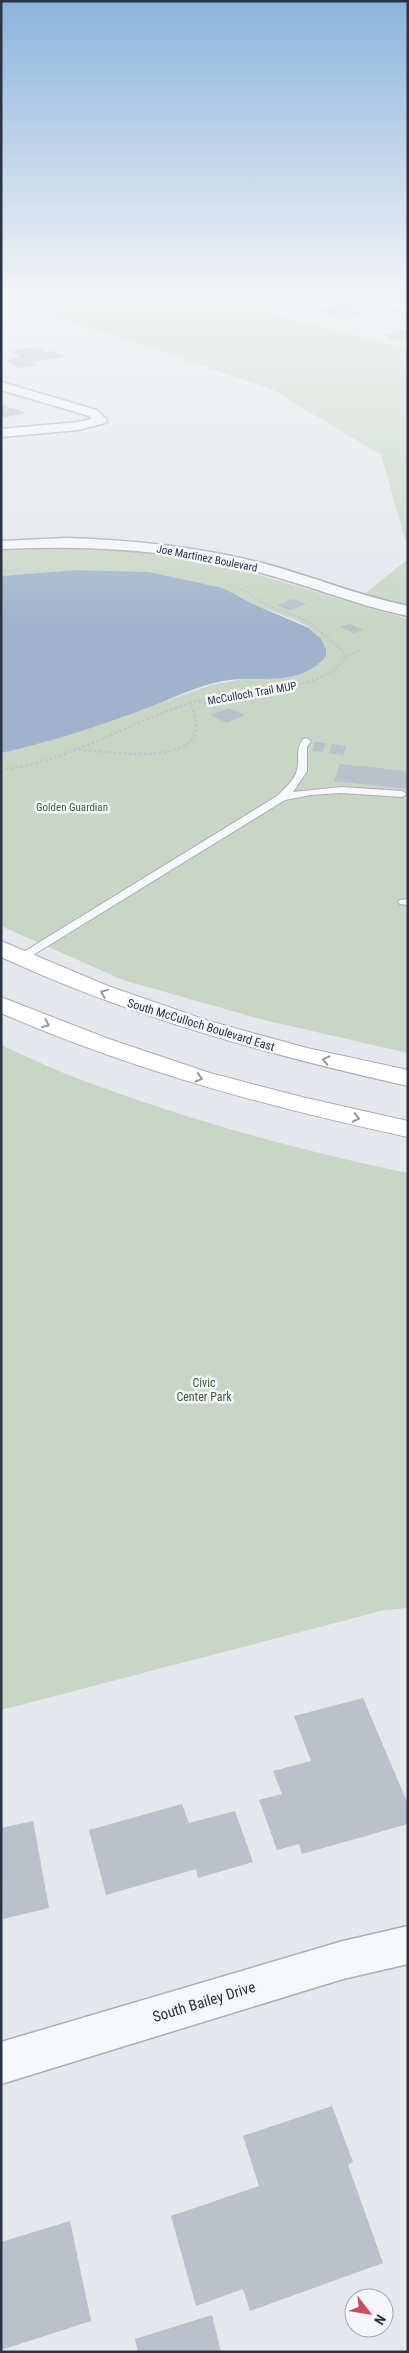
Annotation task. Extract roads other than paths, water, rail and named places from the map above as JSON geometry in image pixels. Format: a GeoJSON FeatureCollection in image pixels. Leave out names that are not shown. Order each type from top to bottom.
{"type":"FeatureCollection","features":[{"type":"Feature","properties":{"kind":"main road","name":"South McCulloch Boulevard East"},"geometry":{"type":"LineString","coordinates":[[11,953],[119,999],[204,1028],[315,1058],[408,1078]]}},
{"type":"Feature","properties":{"kind":"main road"},"geometry":{"type":"LineString","coordinates":[[1,1004],[72,1035],[166,1068],[286,1102],[408,1129]]}},
{"type":"Feature","properties":{"kind":"street"},"geometry":{"type":"LineString","coordinates":[[1,433],[78,426],[101,420],[93,413],[62,404]]}},
{"type":"Feature","properties":{"kind":"street","name":"Joe Martinez Boulevard"},"geometry":{"type":"LineString","coordinates":[[1,545],[98,543],[184,552],[254,566],[366,602],[408,611]]}},
{"type":"Feature","properties":{"kind":"street","name":"South Bailey Drive"},"geometry":{"type":"LineString","coordinates":[[1,2063],[343,1960],[408,1945]]}},
{"type":"Feature","properties":{"kind":"lane"},"geometry":{"type":"LineString","coordinates":[[281,798],[300,777],[304,761],[302,748],[306,741]]}},
{"type":"Feature","properties":{"kind":"lane"},"geometry":{"type":"LineString","coordinates":[[11,953],[281,798],[317,790],[338,788],[402,794]]}},
{"type":"Feature","properties":{"kind":"water"},"geometry":{"type":"Polygon","coordinates":[[[77,570],[149,572],[223,588],[253,604],[309,628],[321,639],[326,649],[326,656],[304,673],[291,677],[237,679],[213,683],[93,727],[1,753],[1,576],[77,570]]]}},
{"type":"Feature","properties":{"kind":"park label","name":"Golden Guardian"},"geometry":{"type":"Point","coordinates":[72,807]}},
{"type":"Feature","properties":{"kind":"park label","name":"Civic Center Park"},"geometry":{"type":"Point","coordinates":[204,1390]}}]}
